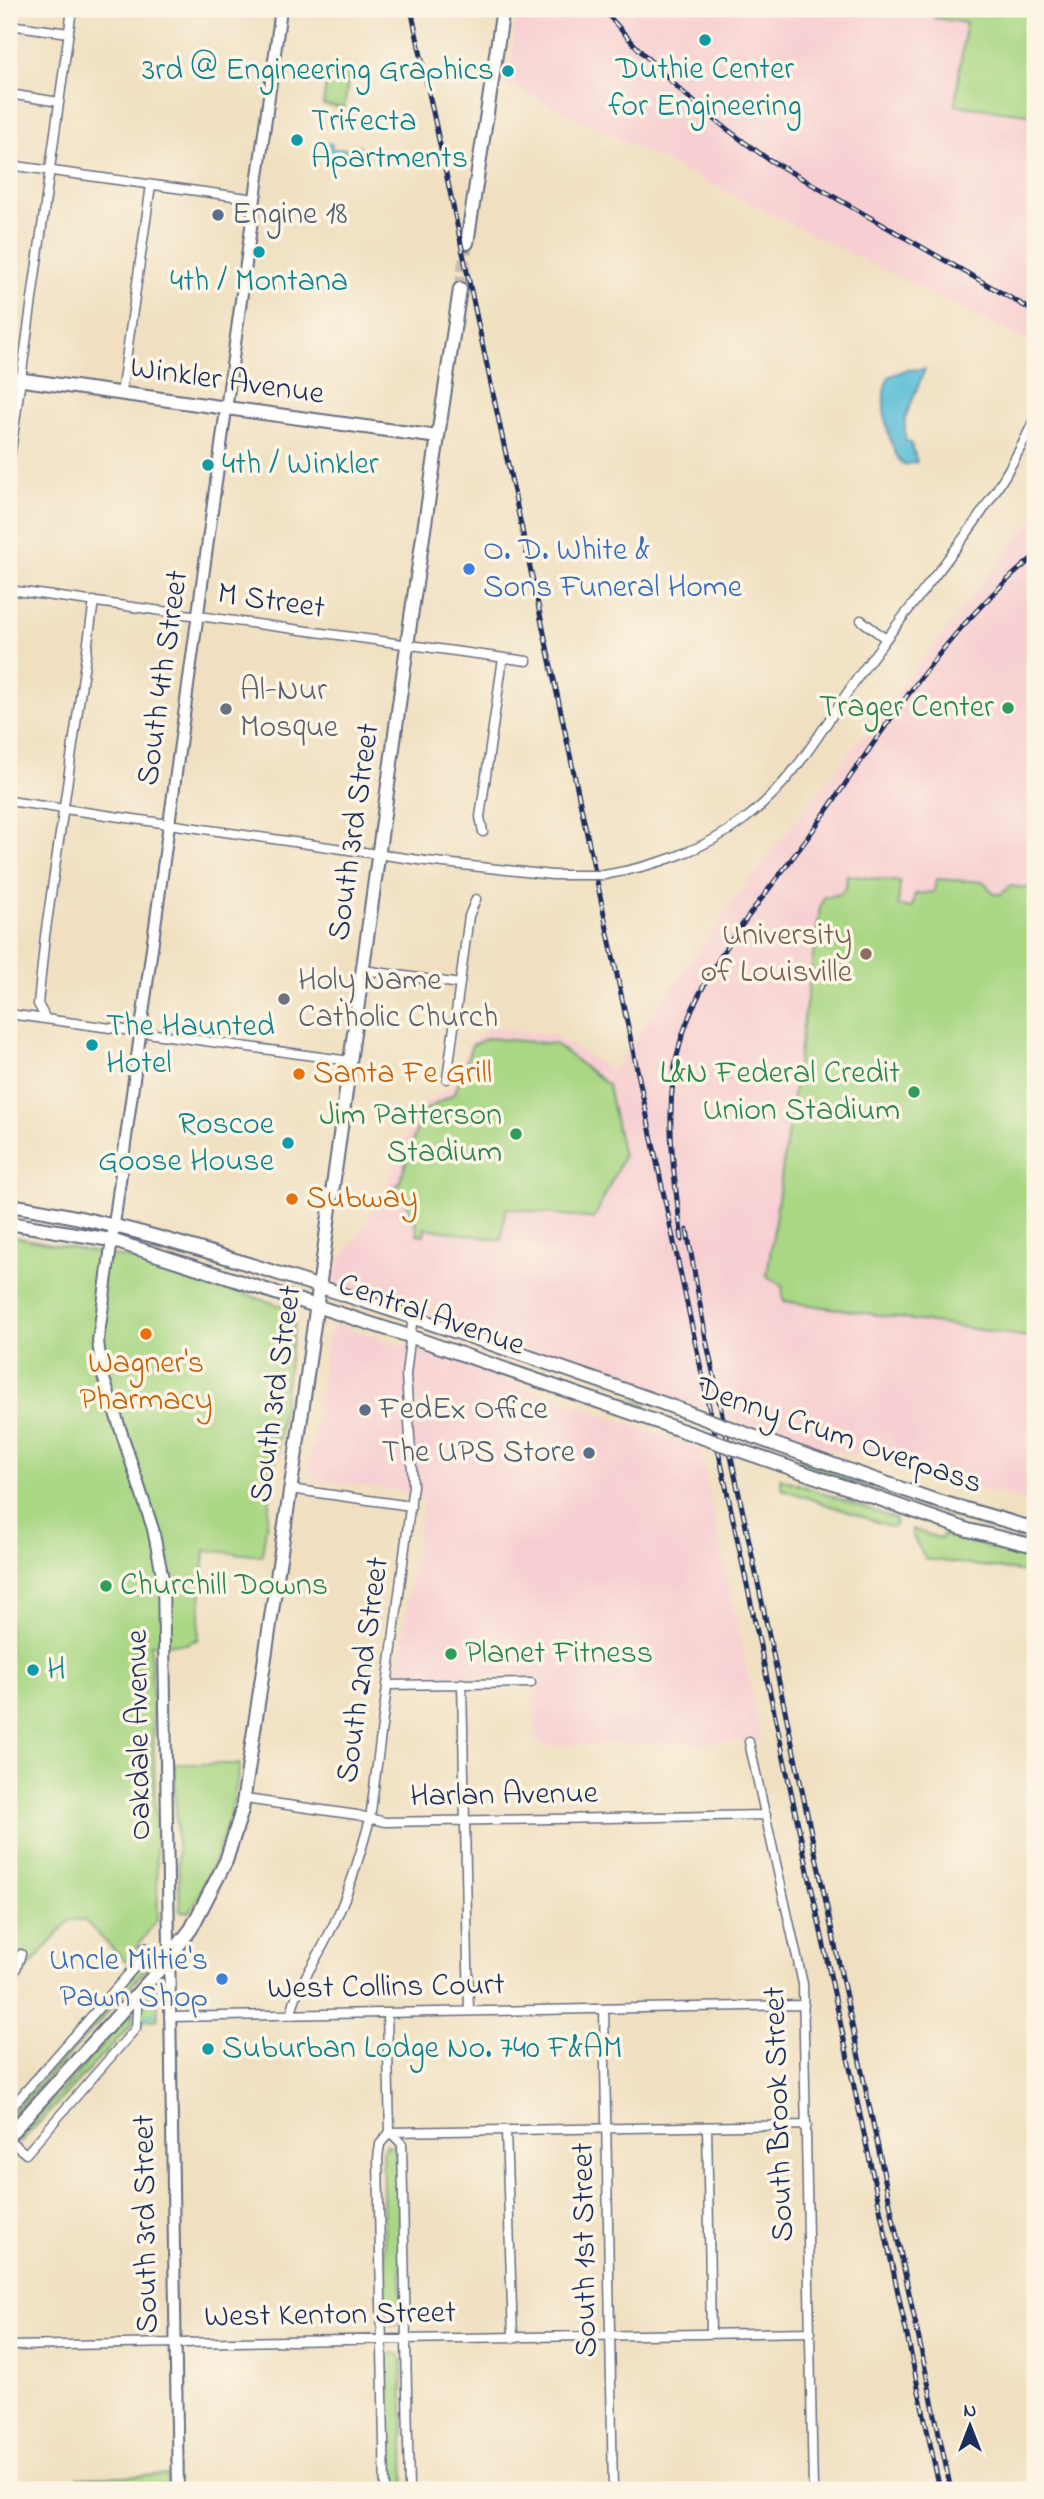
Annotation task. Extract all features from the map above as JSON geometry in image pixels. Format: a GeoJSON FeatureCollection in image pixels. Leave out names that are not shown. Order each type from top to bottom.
{"type":"FeatureCollection","features":[{"type":"Feature","properties":{"kind":"main road","name":"South 4th Street"},"geometry":{"type":"LineString","coordinates":[[98,1354],[111,1240],[143,1032],[281,9]]}},
{"type":"Feature","properties":{"kind":"main road"},"geometry":{"type":"LineString","coordinates":[[467,243],[503,9]]}},
{"type":"Feature","properties":{"kind":"main road","name":"South 3rd Street"},"geometry":{"type":"LineString","coordinates":[[9,2137],[138,1993],[191,1929],[214,1890],[245,1800],[460,289]]}},
{"type":"Feature","properties":{"kind":"main road","name":"Winkler Avenue"},"geometry":{"type":"LineString","coordinates":[[15,379],[438,437]]}},
{"type":"Feature","properties":{"kind":"main road","name":"Central Avenue"},"geometry":{"type":"LineString","coordinates":[[9,1205],[114,1223],[413,1316],[666,1404]]}},
{"type":"Feature","properties":{"kind":"main road","name":"Central Avenue"},"geometry":{"type":"LineString","coordinates":[[9,1223],[111,1240],[409,1336],[672,1426]]}},
{"type":"Feature","properties":{"kind":"main road","name":"Oakdale Avenue"},"geometry":{"type":"LineString","coordinates":[[98,1354],[160,1560],[169,1957]]}},
{"type":"Feature","properties":{"kind":"main road","name":"Denny Crum Overpass"},"geometry":{"type":"LineString","coordinates":[[666,1404],[931,1499],[1035,1529]]}},
{"type":"Feature","properties":{"kind":"main road","name":"Denny Crum Overpass"},"geometry":{"type":"LineString","coordinates":[[672,1426],[968,1530],[1035,1546]]}},
{"type":"Feature","properties":{"kind":"main road","name":"South 3rd Street"},"geometry":{"type":"LineString","coordinates":[[169,1957],[178,2490]]}},
{"type":"Feature","properties":{"kind":"street"},"geometry":{"type":"LineString","coordinates":[[9,466],[15,379],[72,9]]}},
{"type":"Feature","properties":{"kind":"street"},"geometry":{"type":"LineString","coordinates":[[9,25],[69,33]]}},
{"type":"Feature","properties":{"kind":"street"},"geometry":{"type":"LineString","coordinates":[[9,94],[59,102]]}},
{"type":"Feature","properties":{"kind":"street"},"geometry":{"type":"LineString","coordinates":[[9,166],[255,199]]}},
{"type":"Feature","properties":{"kind":"street"},"geometry":{"type":"LineString","coordinates":[[121,394],[151,185]]}},
{"type":"Feature","properties":{"kind":"street"},"geometry":{"type":"LineString","coordinates":[[9,801],[426,861],[569,876],[604,875],[665,861],[711,841],[744,820],[776,792],[811,750],[886,639],[955,550],[1000,484],[1035,417]]}},
{"type":"Feature","properties":{"kind":"street","name":"M Street"},"geometry":{"type":"LineString","coordinates":[[9,590],[527,662]]}},
{"type":"Feature","properties":{"kind":"street"},"geometry":{"type":"LineString","coordinates":[[46,1019],[38,1004],[94,601]]}},
{"type":"Feature","properties":{"kind":"street"},"geometry":{"type":"LineString","coordinates":[[861,620],[886,639]]}},
{"type":"Feature","properties":{"kind":"street"},"geometry":{"type":"LineString","coordinates":[[483,832],[480,817],[503,659]]}},
{"type":"Feature","properties":{"kind":"street"},"geometry":{"type":"LineString","coordinates":[[447,1079],[469,916],[476,899]]}},
{"type":"Feature","properties":{"kind":"street"},"geometry":{"type":"LineString","coordinates":[[363,970],[460,984]]}},
{"type":"Feature","properties":{"kind":"street"},"geometry":{"type":"LineString","coordinates":[[9,1014],[350,1061]]}},
{"type":"Feature","properties":{"kind":"street","name":"South 2nd Street"},"geometry":{"type":"LineString","coordinates":[[291,2015],[296,1995],[342,1905],[356,1870],[370,1819],[411,1506],[413,1448],[406,1374],[413,1316]]}},
{"type":"Feature","properties":{"kind":"street"},"geometry":{"type":"LineString","coordinates":[[290,1489],[411,1506]]}},
{"type":"Feature","properties":{"kind":"street"},"geometry":{"type":"LineString","coordinates":[[462,1684],[469,2010]]}},
{"type":"Feature","properties":{"kind":"street"},"geometry":{"type":"LineString","coordinates":[[387,1685],[531,1684]]}},
{"type":"Feature","properties":{"kind":"street","name":"South Brook Street"},"geometry":{"type":"LineString","coordinates":[[749,1742],[803,1984],[813,2490]]}},
{"type":"Feature","properties":{"kind":"street","name":"Harlan Avenue"},"geometry":{"type":"LineString","coordinates":[[245,1800],[384,1822],[766,1815]]}},
{"type":"Feature","properties":{"kind":"street"},"geometry":{"type":"LineString","coordinates":[[9,2110],[140,1961],[145,1947]]}},
{"type":"Feature","properties":{"kind":"street"},"geometry":{"type":"LineString","coordinates":[[9,1979],[21,1954]]}},
{"type":"Feature","properties":{"kind":"street"},"geometry":{"type":"LineString","coordinates":[[9,2137],[26,2154],[136,2028],[138,1993]]}},
{"type":"Feature","properties":{"kind":"street","name":"West Collins Court"},"geometry":{"type":"LineString","coordinates":[[169,2017],[804,2005]]}},
{"type":"Feature","properties":{"kind":"street","name":"South 1st Street"},"geometry":{"type":"LineString","coordinates":[[604,2009],[609,2129],[613,2490]]}},
{"type":"Feature","properties":{"kind":"street"},"geometry":{"type":"LineString","coordinates":[[385,2490],[378,2158],[380,2144],[390,2133],[387,2013]]}},
{"type":"Feature","properties":{"kind":"street"},"geometry":{"type":"LineString","coordinates":[[390,2133],[807,2125]]}},
{"type":"Feature","properties":{"kind":"street"},"geometry":{"type":"LineString","coordinates":[[707,2127],[711,2333]]}},
{"type":"Feature","properties":{"kind":"street"},"geometry":{"type":"LineString","coordinates":[[506,2131],[513,2338]]}},
{"type":"Feature","properties":{"kind":"street"},"geometry":{"type":"LineString","coordinates":[[390,2133],[402,2144],[409,2490]]}},
{"type":"Feature","properties":{"kind":"street","name":"West Kenton Street"},"geometry":{"type":"LineString","coordinates":[[9,2346],[811,2332]]}},
{"type":"Feature","properties":{"kind":"shaded area"},"geometry":{"type":"Polygon","coordinates":[[[517,9],[1035,9],[1035,345],[508,84],[517,9]]]}},
{"type":"Feature","properties":{"kind":"shaded area","name":"University of Louisville"},"geometry":{"type":"Polygon","coordinates":[[[1035,516],[1035,1503],[782,1436],[326,1283],[382,1198],[417,1109],[453,1085],[470,1043],[490,1028],[551,1034],[613,1070],[749,880],[1035,516]]]}},
{"type":"Feature","properties":{"kind":"shaded area"},"geometry":{"type":"Polygon","coordinates":[[[336,1325],[431,1354],[700,1449],[762,1741],[542,1746],[536,1740],[535,1677],[397,1677],[423,1500],[401,1491],[319,1480],[309,1472],[327,1337],[336,1325]]]}},
{"type":"Feature","properties":{"kind":"green space"},"geometry":{"type":"Polygon","coordinates":[[[935,9],[1035,9],[1035,115],[955,105],[966,23],[934,18],[935,9]]]}},
{"type":"Feature","properties":{"kind":"green space"},"geometry":{"type":"Polygon","coordinates":[[[328,71],[349,74],[344,108],[323,105],[328,71]]]}},
{"type":"Feature","properties":{"kind":"green space","name":"L&N Federal Credit Union Stadium"},"geometry":{"type":"Polygon","coordinates":[[[847,875],[900,882],[898,906],[912,908],[915,894],[934,892],[936,879],[984,882],[994,894],[1001,894],[1011,886],[1035,889],[1035,1338],[784,1301],[782,1286],[767,1276],[820,908],[824,897],[841,894],[846,887],[847,875]]]}},
{"type":"Feature","properties":{"kind":"green space","name":"Jim Patterson Stadium"},"geometry":{"type":"Polygon","coordinates":[[[488,1038],[555,1044],[608,1085],[623,1157],[594,1219],[506,1208],[501,1240],[425,1228],[424,1235],[417,1234],[409,1210],[392,1191],[394,1185],[399,1185],[422,1112],[455,1093],[472,1045],[488,1038]]]}},
{"type":"Feature","properties":{"kind":"green space","name":"Churchill Downs"},"geometry":{"type":"Polygon","coordinates":[[[9,1236],[136,1260],[289,1308],[295,1320],[262,1556],[205,1550],[198,1639],[187,1644],[151,1644],[158,1918],[126,1962],[84,1920],[70,1920],[25,1971],[9,1975],[9,1236]]]}},
{"type":"Feature","properties":{"kind":"green space"},"geometry":{"type":"Polygon","coordinates":[[[543,1369],[646,1405],[644,1410],[541,1374],[543,1369]]]}},
{"type":"Feature","properties":{"kind":"green space"},"geometry":{"type":"Polygon","coordinates":[[[800,1459],[950,1512],[1009,1529],[1008,1535],[798,1465],[800,1459]]]}},
{"type":"Feature","properties":{"kind":"green space"},"geometry":{"type":"Polygon","coordinates":[[[780,1478],[896,1519],[895,1526],[891,1527],[782,1489],[780,1478]]]}},
{"type":"Feature","properties":{"kind":"green space"},"geometry":{"type":"Polygon","coordinates":[[[912,1529],[941,1539],[943,1535],[1035,1560],[1035,1573],[926,1559],[912,1535],[912,1529]]]}},
{"type":"Feature","properties":{"kind":"green space"},"geometry":{"type":"Polygon","coordinates":[[[174,1764],[240,1764],[222,1841],[200,1895],[190,1912],[180,1911],[174,1764]]]}},
{"type":"Feature","properties":{"kind":"green space"},"geometry":{"type":"Polygon","coordinates":[[[153,1952],[157,1957],[9,2122],[9,2116],[153,1952]]]}},
{"type":"Feature","properties":{"kind":"green space"},"geometry":{"type":"Polygon","coordinates":[[[157,1986],[158,2019],[139,2021],[141,2003],[157,1986]]]}},
{"type":"Feature","properties":{"kind":"green space"},"geometry":{"type":"Polygon","coordinates":[[[133,2011],[132,2024],[20,2143],[19,2138],[133,2011]]]}},
{"type":"Feature","properties":{"kind":"green space"},"geometry":{"type":"Polygon","coordinates":[[[387,2144],[388,2148],[393,2144],[398,2151],[402,2318],[397,2325],[386,2321],[382,2150],[387,2144]]]}},
{"type":"Feature","properties":{"kind":"green space"},"geometry":{"type":"Polygon","coordinates":[[[391,2353],[399,2354],[402,2360],[405,2490],[388,2490],[386,2361],[391,2353]]]}},
{"type":"Feature","properties":{"kind":"green space"},"geometry":{"type":"Polygon","coordinates":[[[167,2475],[167,2490],[78,2490],[77,2477],[167,2475]]]}},
{"type":"Feature","properties":{"kind":"water"},"geometry":{"type":"Polygon","coordinates":[[[326,143],[332,144],[332,149],[348,149],[349,154],[351,145],[360,146],[359,161],[324,157],[326,143]]]}},
{"type":"Feature","properties":{"kind":"water"},"geometry":{"type":"Polygon","coordinates":[[[925,369],[905,418],[905,440],[911,443],[917,462],[904,465],[893,448],[886,422],[886,384],[890,376],[906,370],[925,369]]]}},
{"type":"Feature","properties":{"kind":"waterway"},"geometry":{"type":"LineString","coordinates":[[142,2022],[151,2013],[156,2014]]}},
{"type":"Feature","properties":{"kind":"tunnel"},"geometry":{"type":"LineString","coordinates":[[460,289],[467,243]]}},
{"type":"Feature","properties":{"kind":"railway"},"geometry":{"type":"LineString","coordinates":[[411,9],[940,2490]]}},
{"type":"Feature","properties":{"kind":"railway"},"geometry":{"type":"LineString","coordinates":[[603,9],[680,90],[768,159],[1035,312]]}},
{"type":"Feature","properties":{"kind":"railway"},"geometry":{"type":"LineString","coordinates":[[682,1240],[671,1140],[671,1114],[675,1065],[691,1011],[738,930],[813,830],[915,685],[971,617],[1035,556]]}},
{"type":"Feature","properties":{"kind":"railway"},"geometry":{"type":"LineString","coordinates":[[687,1230],[706,1339],[951,2490]]}},
{"type":"Feature","properties":{"kind":"place","name":"Duthie Center for Engineering"},"geometry":{"type":"Point","coordinates":[705,40]}},
{"type":"Feature","properties":{"kind":"place","name":"3rd @ Engineering Graphics"},"geometry":{"type":"Point","coordinates":[508,71]}},
{"type":"Feature","properties":{"kind":"place","name":"Trifecta Apartments"},"geometry":{"type":"Point","coordinates":[297,140]}},
{"type":"Feature","properties":{"kind":"place","name":"Engine 18"},"geometry":{"type":"Point","coordinates":[218,215]}},
{"type":"Feature","properties":{"kind":"place","name":"4th / Montana"},"geometry":{"type":"Point","coordinates":[259,252]}},
{"type":"Feature","properties":{"kind":"place","name":"4th / Winkler"},"geometry":{"type":"Point","coordinates":[208,465]}},
{"type":"Feature","properties":{"kind":"place","name":"O. D. White & Sons Funeral Home"},"geometry":{"type":"Point","coordinates":[469,569]}},
{"type":"Feature","properties":{"kind":"place","name":"Trager Center"},"geometry":{"type":"Point","coordinates":[1008,708]}},
{"type":"Feature","properties":{"kind":"place","name":"Al-Nur Mosque"},"geometry":{"type":"Point","coordinates":[226,709]}},
{"type":"Feature","properties":{"kind":"place","name":"University of Louisville"},"geometry":{"type":"Point","coordinates":[866,954]}},
{"type":"Feature","properties":{"kind":"place","name":"Holy Name Catholic Church"},"geometry":{"type":"Point","coordinates":[284,999]}},
{"type":"Feature","properties":{"kind":"place","name":"The Haunted Hotel"},"geometry":{"type":"Point","coordinates":[92,1045]}},
{"type":"Feature","properties":{"kind":"place","name":"Santa Fe Grill"},"geometry":{"type":"Point","coordinates":[299,1074]}},
{"type":"Feature","properties":{"kind":"place","name":"L&N Federal Credit Union Stadium"},"geometry":{"type":"Point","coordinates":[914,1092]}},
{"type":"Feature","properties":{"kind":"place","name":"Jim Patterson Stadium"},"geometry":{"type":"Point","coordinates":[516,1134]}},
{"type":"Feature","properties":{"kind":"place","name":"Roscoe Goose House"},"geometry":{"type":"Point","coordinates":[288,1143]}},
{"type":"Feature","properties":{"kind":"place","name":"Subway"},"geometry":{"type":"Point","coordinates":[292,1199]}},
{"type":"Feature","properties":{"kind":"place","name":"Wagner's Pharmacy"},"geometry":{"type":"Point","coordinates":[146,1334]}},
{"type":"Feature","properties":{"kind":"place","name":"FedEx Office"},"geometry":{"type":"Point","coordinates":[365,1410]}},
{"type":"Feature","properties":{"kind":"place","name":"The UPS Store"},"geometry":{"type":"Point","coordinates":[589,1453]}},
{"type":"Feature","properties":{"kind":"place","name":"Churchill Downs"},"geometry":{"type":"Point","coordinates":[106,1586]}},
{"type":"Feature","properties":{"kind":"place","name":"Planet Fitness"},"geometry":{"type":"Point","coordinates":[451,1654]}},
{"type":"Feature","properties":{"kind":"place","name":"H"},"geometry":{"type":"Point","coordinates":[33,1670]}},
{"type":"Feature","properties":{"kind":"place","name":"Uncle Miltie's Pawn Shop"},"geometry":{"type":"Point","coordinates":[222,1979]}},
{"type":"Feature","properties":{"kind":"place","name":"Suburban Lodge No. 740 F&AM"},"geometry":{"type":"Point","coordinates":[208,2049]}}]}
